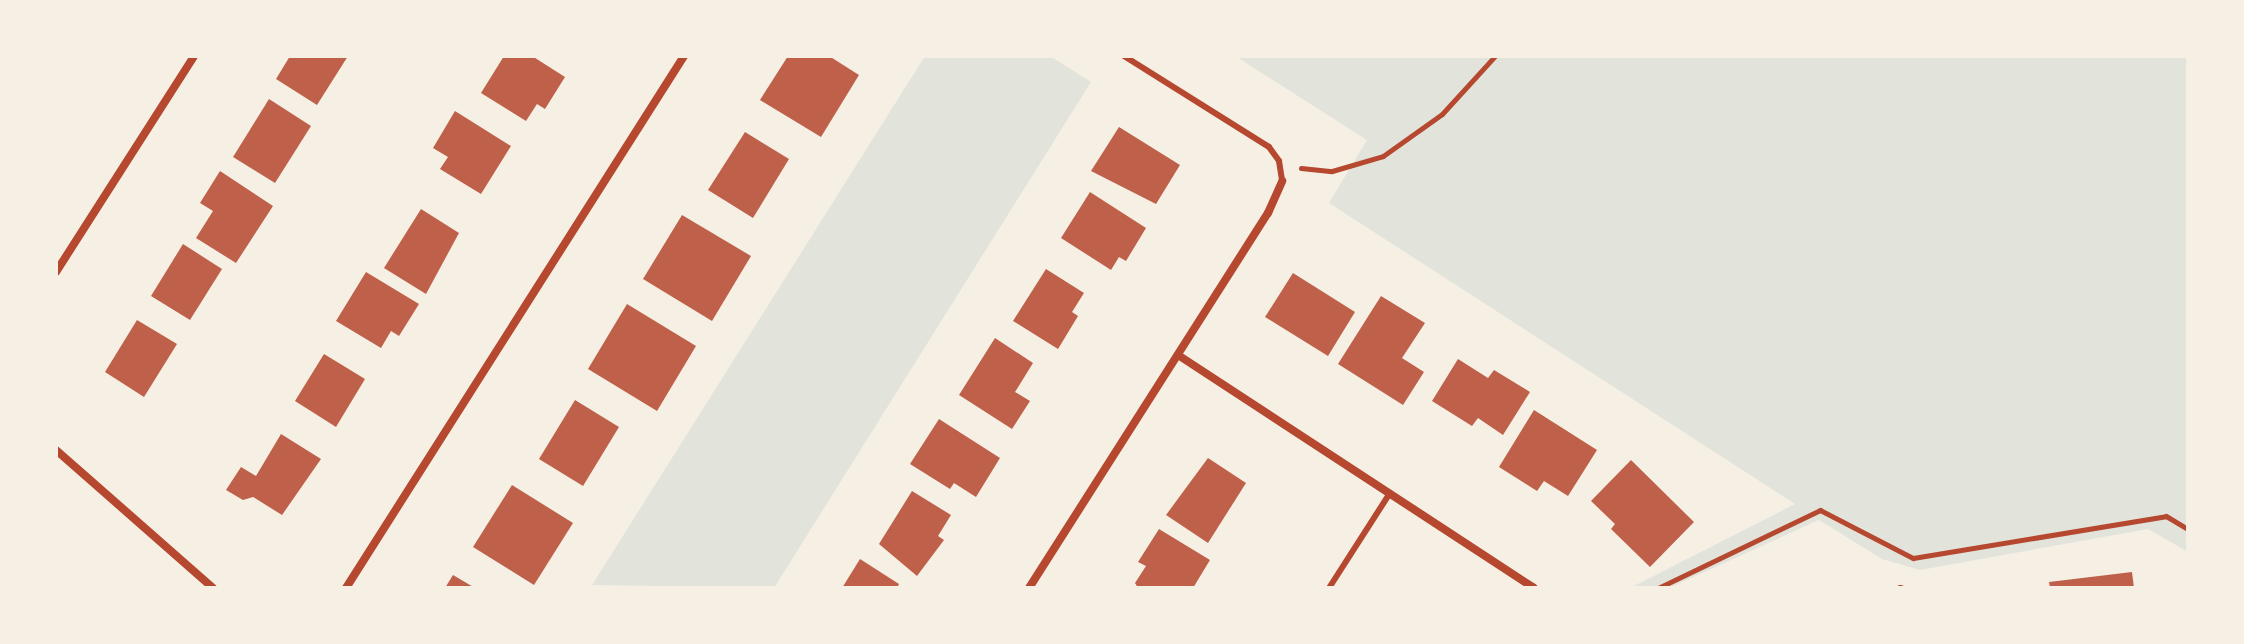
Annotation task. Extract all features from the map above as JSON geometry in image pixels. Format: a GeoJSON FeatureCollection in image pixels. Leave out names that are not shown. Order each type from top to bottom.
{"type":"FeatureCollection","features":[{"type":"Feature","properties":{"kind":"street"},"geometry":{"type":"LineString","coordinates":[[56,272],[194,56]]}},
{"type":"Feature","properties":{"kind":"street"},"geometry":{"type":"LineString","coordinates":[[346,588],[684,56]]}},
{"type":"Feature","properties":{"kind":"street"},"geometry":{"type":"LineString","coordinates":[[1029,588],[1268,213],[1282,181]]}},
{"type":"Feature","properties":{"kind":"street"},"geometry":{"type":"LineString","coordinates":[[1178,355],[1534,588]]}},
{"type":"Feature","properties":{"kind":"street"},"geometry":{"type":"LineString","coordinates":[[56,450],[213,588]]}},
{"type":"Feature","properties":{"kind":"lane"},"geometry":{"type":"LineString","coordinates":[[1124,56],[1269,147],[1280,166],[1282,181]]}},
{"type":"Feature","properties":{"kind":"lane"},"geometry":{"type":"LineString","coordinates":[[1329,588],[1390,493]]}},
{"type":"Feature","properties":{"kind":"path"},"geometry":{"type":"LineString","coordinates":[[1280,166],[1332,171],[1383,156],[1442,114],[1495,56]]}},
{"type":"Feature","properties":{"kind":"path"},"geometry":{"type":"LineString","coordinates":[[1658,588],[1820,510],[1913,558],[2166,516],[2188,529]]}},
{"type":"Feature","properties":{"kind":"shaded area"},"geometry":{"type":"Polygon","coordinates":[[[925,56],[1050,56],[1091,82],[774,588],[592,585],[925,56]]]}},
{"type":"Feature","properties":{"kind":"shaded area"},"geometry":{"type":"Polygon","coordinates":[[[1235,56],[2188,56],[2188,552],[2148,529],[1920,570],[1882,559],[1819,520],[1669,588],[1630,588],[1795,504],[1329,203],[1367,140],[1235,56]]]}},
{"type":"Feature","properties":{"kind":"building"},"geometry":{"type":"Polygon","coordinates":[[[290,56],[348,56],[317,105],[276,79],[290,56]]]}},
{"type":"Feature","properties":{"kind":"building"},"geometry":{"type":"Polygon","coordinates":[[[504,56],[532,56],[565,77],[545,109],[537,104],[526,121],[481,93],[504,56]]]}},
{"type":"Feature","properties":{"kind":"building"},"geometry":{"type":"Polygon","coordinates":[[[788,56],[829,56],[859,75],[821,137],[760,100],[788,56]]]}},
{"type":"Feature","properties":{"kind":"building"},"geometry":{"type":"Polygon","coordinates":[[[269,99],[311,126],[275,183],[233,157],[269,99]]]}},
{"type":"Feature","properties":{"kind":"building"},"geometry":{"type":"Polygon","coordinates":[[[455,111],[511,146],[481,194],[440,169],[448,157],[433,148],[455,111]]]}},
{"type":"Feature","properties":{"kind":"building"},"geometry":{"type":"Polygon","coordinates":[[[1119,127],[1180,165],[1156,204],[1091,171],[1119,127]]]}},
{"type":"Feature","properties":{"kind":"building"},"geometry":{"type":"Polygon","coordinates":[[[745,132],[789,159],[753,218],[708,190],[745,132]]]}},
{"type":"Feature","properties":{"kind":"building"},"geometry":{"type":"Polygon","coordinates":[[[220,171],[273,206],[236,263],[196,238],[213,211],[200,203],[220,171]]]}},
{"type":"Feature","properties":{"kind":"building"},"geometry":{"type":"Polygon","coordinates":[[[1090,192],[1146,228],[1126,261],[1119,257],[1111,270],[1061,238],[1090,192]]]}},
{"type":"Feature","properties":{"kind":"building"},"geometry":{"type":"Polygon","coordinates":[[[421,209],[459,233],[426,294],[384,268],[421,209]]]}},
{"type":"Feature","properties":{"kind":"building"},"geometry":{"type":"Polygon","coordinates":[[[682,215],[751,256],[712,321],[643,279],[682,215]]]}},
{"type":"Feature","properties":{"kind":"building"},"geometry":{"type":"Polygon","coordinates":[[[183,244],[222,269],[190,320],[151,296],[183,244]]]}},
{"type":"Feature","properties":{"kind":"building"},"geometry":{"type":"Polygon","coordinates":[[[1046,269],[1084,293],[1072,312],[1078,316],[1058,349],[1013,321],[1046,269]]]}},
{"type":"Feature","properties":{"kind":"building"},"geometry":{"type":"Polygon","coordinates":[[[366,272],[419,304],[399,336],[391,331],[381,348],[336,321],[366,272]]]}},
{"type":"Feature","properties":{"kind":"building"},"geometry":{"type":"Polygon","coordinates":[[[1293,273],[1355,312],[1328,356],[1265,317],[1293,273]]]}},
{"type":"Feature","properties":{"kind":"building"},"geometry":{"type":"Polygon","coordinates":[[[1381,296],[1425,323],[1402,358],[1424,372],[1403,405],[1338,364],[1381,296]]]}},
{"type":"Feature","properties":{"kind":"building"},"geometry":{"type":"Polygon","coordinates":[[[627,304],[696,346],[657,411],[588,369],[627,304]]]}},
{"type":"Feature","properties":{"kind":"building"},"geometry":{"type":"Polygon","coordinates":[[[137,320],[177,344],[144,397],[105,372],[137,320]]]}},
{"type":"Feature","properties":{"kind":"building"},"geometry":{"type":"Polygon","coordinates":[[[995,338],[1033,363],[1015,392],[1030,401],[1012,429],[959,395],[995,338]]]}},
{"type":"Feature","properties":{"kind":"building"},"geometry":{"type":"Polygon","coordinates":[[[324,354],[365,379],[336,427],[295,401],[324,354]]]}},
{"type":"Feature","properties":{"kind":"building"},"geometry":{"type":"Polygon","coordinates":[[[1458,359],[1488,378],[1494,370],[1530,392],[1503,435],[1478,418],[1472,426],[1432,401],[1458,359]]]}},
{"type":"Feature","properties":{"kind":"building"},"geometry":{"type":"Polygon","coordinates":[[[575,400],[619,427],[583,486],[539,459],[575,400]]]}},
{"type":"Feature","properties":{"kind":"building"},"geometry":{"type":"Polygon","coordinates":[[[1534,410],[1597,450],[1568,496],[1544,481],[1537,491],[1499,467],[1534,410]]]}},
{"type":"Feature","properties":{"kind":"building"},"geometry":{"type":"Polygon","coordinates":[[[939,419],[1000,458],[976,497],[954,483],[950,489],[910,464],[939,419]]]}},
{"type":"Feature","properties":{"kind":"building"},"geometry":{"type":"Polygon","coordinates":[[[281,434],[321,459],[282,515],[253,497],[243,500],[226,490],[241,467],[256,476],[281,434]]]}},
{"type":"Feature","properties":{"kind":"building"},"geometry":{"type":"Polygon","coordinates":[[[1208,458],[1246,483],[1208,543],[1166,515],[1208,458]]]}},
{"type":"Feature","properties":{"kind":"building"},"geometry":{"type":"Polygon","coordinates":[[[1631,460],[1694,522],[1650,567],[1611,529],[1615,524],[1591,501],[1631,460]]]}},
{"type":"Feature","properties":{"kind":"building"},"geometry":{"type":"Polygon","coordinates":[[[512,485],[573,523],[534,585],[473,547],[512,485]]]}},
{"type":"Feature","properties":{"kind":"building"},"geometry":{"type":"Polygon","coordinates":[[[912,491],[951,515],[938,536],[944,540],[917,576],[879,544],[912,491]]]}},
{"type":"Feature","properties":{"kind":"building"},"geometry":{"type":"Polygon","coordinates":[[[1159,529],[1210,560],[1193,588],[1138,588],[1135,583],[1146,566],[1138,562],[1159,529]]]}},
{"type":"Feature","properties":{"kind":"building"},"geometry":{"type":"Polygon","coordinates":[[[860,559],[899,584],[897,588],[842,588],[860,559]]]}},
{"type":"Feature","properties":{"kind":"building"},"geometry":{"type":"Polygon","coordinates":[[[2132,572],[2134,588],[2050,588],[2049,582],[2132,572]]]}},
{"type":"Feature","properties":{"kind":"building"},"geometry":{"type":"Polygon","coordinates":[[[453,575],[475,588],[445,588],[453,575]]]}}]}
